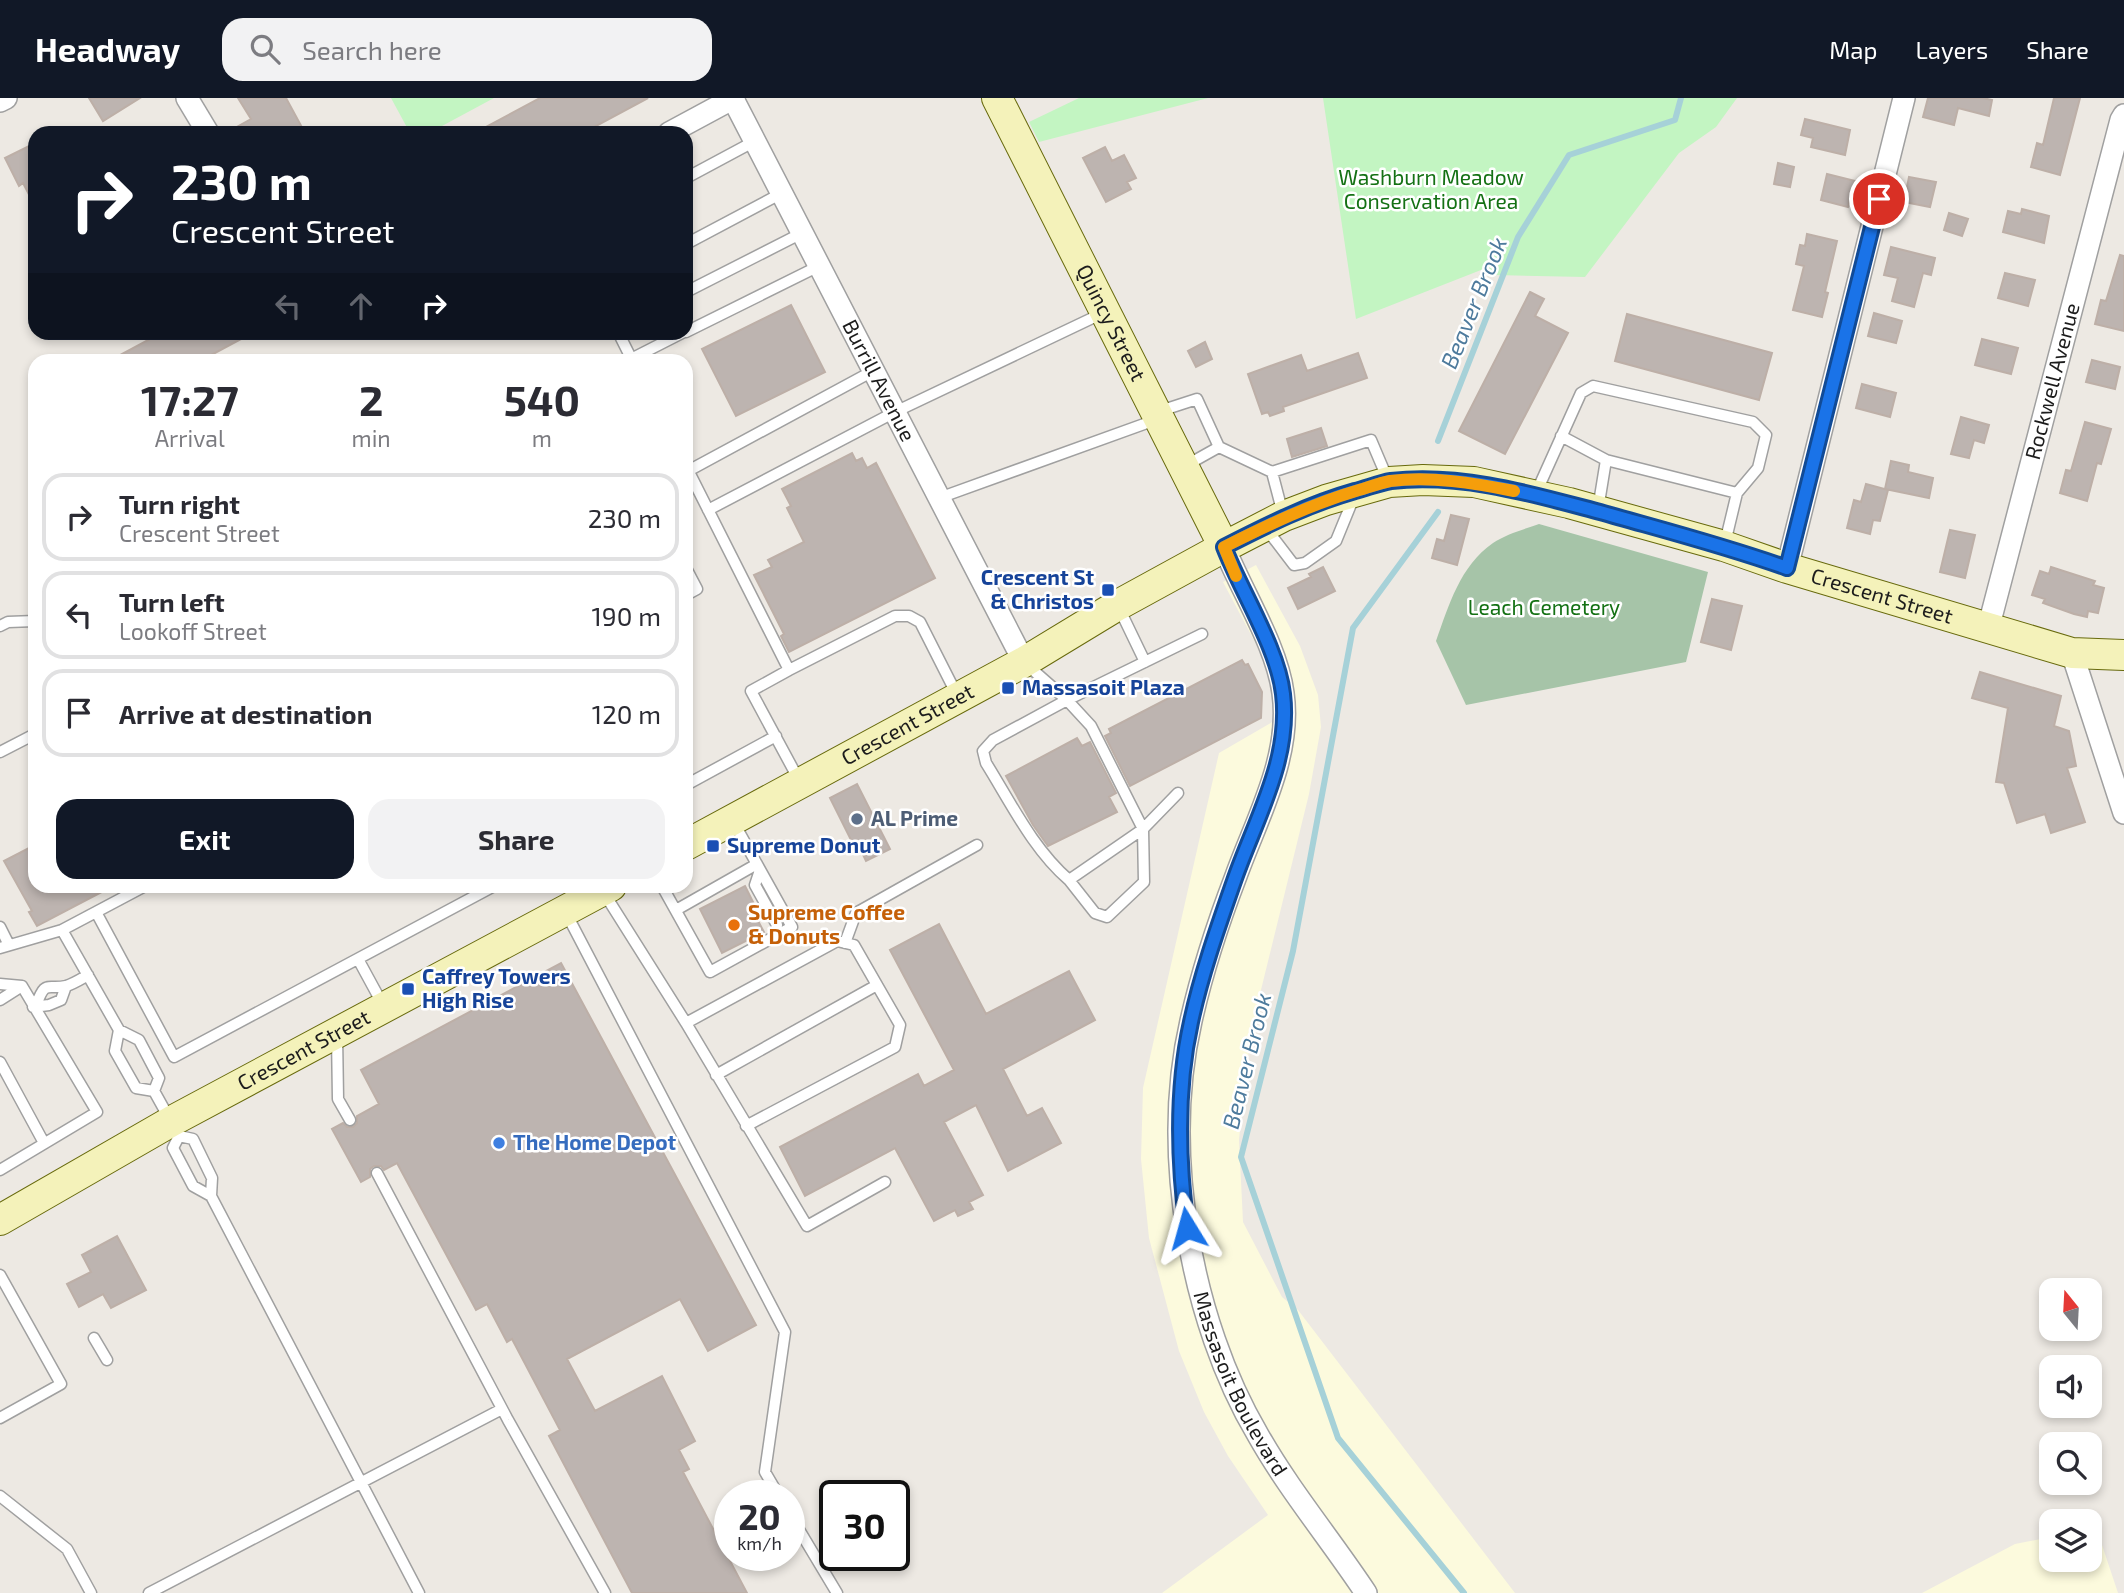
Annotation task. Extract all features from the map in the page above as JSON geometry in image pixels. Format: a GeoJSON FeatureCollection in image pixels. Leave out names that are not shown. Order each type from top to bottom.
{"type":"FeatureCollection","features":[{"type":"Feature","properties":{"kind":"main road","name":"Quincy Street"},"geometry":{"type":"LineString","coordinates":[[997,98],[1224,547]]}},
{"type":"Feature","properties":{"kind":"main road","name":"Crescent Street"},"geometry":{"type":"LineString","coordinates":[[693,841],[1024,662],[1224,547],[1274,522],[1389,481],[1474,482],[1535,495],[1724,545],[1787,568],[2072,653],[2124,655]]}},
{"type":"Feature","properties":{"kind":"main road","name":"Crescent Street"},"geometry":{"type":"LineString","coordinates":[[0,1220],[176,1128],[337,1032],[594,893]]}},
{"type":"Feature","properties":{"kind":"street"},"geometry":{"type":"LineString","coordinates":[[0,101],[6,98]]}},
{"type":"Feature","properties":{"kind":"street"},"geometry":{"type":"LineString","coordinates":[[187,98],[204,126]]}},
{"type":"Feature","properties":{"kind":"street"},"geometry":{"type":"LineString","coordinates":[[682,126],[733,98]]}},
{"type":"Feature","properties":{"kind":"street","name":"Burrill Avenue"},"geometry":{"type":"LineString","coordinates":[[733,98],[1024,662]]}},
{"type":"Feature","properties":{"kind":"street"},"geometry":{"type":"LineString","coordinates":[[1787,568],[1904,98]]}},
{"type":"Feature","properties":{"kind":"street","name":"Rockwell Avenue"},"geometry":{"type":"LineString","coordinates":[[1988,629],[2120,126]]}},
{"type":"Feature","properties":{"kind":"street","name":"Massasoit Boulevard"},"geometry":{"type":"LineString","coordinates":[[1224,547],[1273,654],[1283,692],[1284,723],[1277,769],[1235,878],[1191,1023],[1182,1082],[1182,1194],[1202,1301],[1224,1365],[1241,1403],[1271,1458],[1366,1593]]}},
{"type":"Feature","properties":{"kind":"street"},"geometry":{"type":"LineString","coordinates":[[2072,653],[2124,813]]}},
{"type":"Feature","properties":{"kind":"lane"},"geometry":{"type":"LineString","coordinates":[[693,174],[755,141]]}},
{"type":"Feature","properties":{"kind":"lane"},"geometry":{"type":"LineString","coordinates":[[693,240],[782,193]]}},
{"type":"Feature","properties":{"kind":"lane"},"geometry":{"type":"LineString","coordinates":[[693,288],[802,233]]}},
{"type":"Feature","properties":{"kind":"lane"},"geometry":{"type":"LineString","coordinates":[[693,328],[819,266]]}},
{"type":"Feature","properties":{"kind":"lane"},"geometry":{"type":"LineString","coordinates":[[708,510],[895,411],[1104,312]]}},
{"type":"Feature","properties":{"kind":"lane"},"geometry":{"type":"LineString","coordinates":[[643,354],[670,340]]}},
{"type":"Feature","properties":{"kind":"lane"},"geometry":{"type":"LineString","coordinates":[[693,466],[873,371]]}},
{"type":"Feature","properties":{"kind":"lane"},"geometry":{"type":"LineString","coordinates":[[1535,495],[1581,393],[1593,386],[1753,422],[1766,435],[1758,468],[1737,494],[1724,545]]}},
{"type":"Feature","properties":{"kind":"lane"},"geometry":{"type":"LineString","coordinates":[[939,498],[1197,399],[1219,447],[1272,472],[1371,440],[1389,481]]}},
{"type":"Feature","properties":{"kind":"lane"},"geometry":{"type":"LineString","coordinates":[[1561,436],[1606,460],[1737,494]]}},
{"type":"Feature","properties":{"kind":"lane"},"geometry":{"type":"LineString","coordinates":[[1184,466],[1219,447]]}},
{"type":"Feature","properties":{"kind":"lane"},"geometry":{"type":"LineString","coordinates":[[1597,512],[1606,460]]}},
{"type":"Feature","properties":{"kind":"lane"},"geometry":{"type":"LineString","coordinates":[[1272,472],[1274,522],[1294,565],[1305,563],[1336,541],[1356,491]]}},
{"type":"Feature","properties":{"kind":"lane"},"geometry":{"type":"LineString","coordinates":[[693,481],[789,670]]}},
{"type":"Feature","properties":{"kind":"lane"},"geometry":{"type":"LineString","coordinates":[[1118,606],[1145,662]]}},
{"type":"Feature","properties":{"kind":"lane"},"geometry":{"type":"LineString","coordinates":[[801,783],[751,691],[789,670],[895,616],[909,616],[920,622],[959,697]]}},
{"type":"Feature","properties":{"kind":"lane"},"geometry":{"type":"LineString","coordinates":[[0,626],[8,622],[28,621]]}},
{"type":"Feature","properties":{"kind":"lane"},"geometry":{"type":"LineString","coordinates":[[1024,662],[1067,700],[1091,726],[1143,829],[1144,882],[1107,916],[1096,913],[1069,880],[1054,867],[986,763],[983,751],[993,740],[1067,700],[1202,634]]}},
{"type":"Feature","properties":{"kind":"lane"},"geometry":{"type":"LineString","coordinates":[[693,781],[776,736]]}},
{"type":"Feature","properties":{"kind":"lane"},"geometry":{"type":"LineString","coordinates":[[0,752],[28,738]]}},
{"type":"Feature","properties":{"kind":"lane"},"geometry":{"type":"LineString","coordinates":[[1069,880],[1143,829],[1178,793]]}},
{"type":"Feature","properties":{"kind":"lane"},"geometry":{"type":"LineString","coordinates":[[666,893],[710,972],[792,927],[732,820]]}},
{"type":"Feature","properties":{"kind":"lane"},"geometry":{"type":"LineString","coordinates":[[845,943],[856,913],[977,845]]}},
{"type":"Feature","properties":{"kind":"lane"},"geometry":{"type":"LineString","coordinates":[[676,910],[758,867]]}},
{"type":"Feature","properties":{"kind":"lane"},"geometry":{"type":"LineString","coordinates":[[0,927],[5,947],[62,930],[132,893]]}},
{"type":"Feature","properties":{"kind":"lane"},"geometry":{"type":"LineString","coordinates":[[96,912],[174,1057],[481,893]]}},
{"type":"Feature","properties":{"kind":"lane"},"geometry":{"type":"LineString","coordinates":[[608,893],[807,1226],[885,1182]]}},
{"type":"Feature","properties":{"kind":"lane"},"geometry":{"type":"LineString","coordinates":[[565,910],[785,1332],[765,1472],[770,1480]]}},
{"type":"Feature","properties":{"kind":"lane"},"geometry":{"type":"LineString","coordinates":[[62,930],[119,1030],[139,1040],[159,1078],[154,1091]]}},
{"type":"Feature","properties":{"kind":"lane"},"geometry":{"type":"LineString","coordinates":[[686,1023],[837,941],[854,945],[900,1025],[895,1047],[746,1126]]}},
{"type":"Feature","properties":{"kind":"lane"},"geometry":{"type":"LineString","coordinates":[[358,959],[384,1007]]}},
{"type":"Feature","properties":{"kind":"lane"},"geometry":{"type":"LineString","coordinates":[[34,1006],[49,1005],[61,1000],[66,986],[88,975]]}},
{"type":"Feature","properties":{"kind":"lane"},"geometry":{"type":"LineString","coordinates":[[0,984],[22,986]]}},
{"type":"Feature","properties":{"kind":"lane"},"geometry":{"type":"LineString","coordinates":[[716,1075],[877,985]]}},
{"type":"Feature","properties":{"kind":"lane"},"geometry":{"type":"LineString","coordinates":[[0,1000],[22,986]]}},
{"type":"Feature","properties":{"kind":"lane"},"geometry":{"type":"LineString","coordinates":[[0,1170],[97,1112],[22,986]]}},
{"type":"Feature","properties":{"kind":"lane"},"geometry":{"type":"LineString","coordinates":[[119,1030],[115,1051],[136,1088],[154,1091],[176,1128],[193,1139],[212,1178],[211,1196],[419,1593]]}},
{"type":"Feature","properties":{"kind":"lane"},"geometry":{"type":"LineString","coordinates":[[337,1032],[338,1099],[347,1115]]}},
{"type":"Feature","properties":{"kind":"lane"},"geometry":{"type":"LineString","coordinates":[[0,1062],[44,1143]]}},
{"type":"Feature","properties":{"kind":"lane"},"geometry":{"type":"LineString","coordinates":[[176,1128],[173,1148],[193,1186],[211,1196]]}},
{"type":"Feature","properties":{"kind":"lane"},"geometry":{"type":"LineString","coordinates":[[377,1173],[502,1409],[605,1593]]}},
{"type":"Feature","properties":{"kind":"lane"},"geometry":{"type":"LineString","coordinates":[[0,1275],[61,1384],[0,1418]]}},
{"type":"Feature","properties":{"kind":"lane"},"geometry":{"type":"LineString","coordinates":[[94,1338],[107,1360]]}},
{"type":"Feature","properties":{"kind":"lane"},"geometry":{"type":"LineString","coordinates":[[149,1593],[502,1409]]}},
{"type":"Feature","properties":{"kind":"lane"},"geometry":{"type":"LineString","coordinates":[[0,1496],[67,1549],[91,1593]]}},
{"type":"Feature","properties":{"kind":"lane"},"geometry":{"type":"LineString","coordinates":[[805,1540],[837,1593]]}},
{"type":"Feature","properties":{"kind":"shaded area"},"geometry":{"type":"Polygon","coordinates":[[[1256,565],[1300,646],[1318,695],[1321,727],[1309,794],[1260,994],[1247,1062],[1239,1140],[1243,1222],[1282,1297],[1298,1310],[1515,1593],[1162,1593],[1268,1515],[1228,1456],[1204,1412],[1179,1351],[1149,1238],[1141,1159],[1143,1088],[1219,753],[1274,721],[1275,698],[1265,661],[1223,582],[1256,565]]]}},
{"type":"Feature","properties":{"kind":"shaded area"},"geometry":{"type":"Polygon","coordinates":[[[2039,1539],[2039,1572],[2102,1572],[2102,1545],[2118,1593],[1922,1593],[2015,1544],[2039,1539]]]}},
{"type":"Feature","properties":{"kind":"green space"},"geometry":{"type":"Polygon","coordinates":[[[391,98],[494,98],[442,126],[406,126],[391,98]]]}},
{"type":"Feature","properties":{"kind":"green space"},"geometry":{"type":"Polygon","coordinates":[[[1079,98],[1208,98],[1039,142],[1029,122],[1079,98]]]}},
{"type":"Feature","properties":{"kind":"green space","name":"Washburn Meadow Conservation Area"},"geometry":{"type":"Polygon","coordinates":[[[1323,98],[1737,98],[1716,127],[1679,153],[1585,277],[1495,275],[1481,270],[1356,319],[1323,98]]]}},
{"type":"Feature","properties":{"kind":"green space","name":"Leach Cemetery"},"geometry":{"type":"Polygon","coordinates":[[[1539,524],[1708,572],[1686,662],[1466,705],[1436,641],[1451,600],[1464,575],[1482,552],[1504,537],[1539,524]]]}},
{"type":"Feature","properties":{"kind":"building"},"geometry":{"type":"Polygon","coordinates":[[[89,98],[140,98],[103,121],[89,98]]]}},
{"type":"Feature","properties":{"kind":"building"},"geometry":{"type":"Polygon","coordinates":[[[238,98],[286,98],[301,126],[238,126],[251,119],[238,98]]]}},
{"type":"Feature","properties":{"kind":"building"},"geometry":{"type":"Polygon","coordinates":[[[540,98],[648,98],[596,126],[488,126],[540,98]]]}},
{"type":"Feature","properties":{"kind":"building"},"geometry":{"type":"Polygon","coordinates":[[[1928,98],[1992,100],[1989,116],[1958,108],[1954,125],[1923,117],[1928,98]]]}},
{"type":"Feature","properties":{"kind":"building"},"geometry":{"type":"Polygon","coordinates":[[[2054,98],[2080,98],[2060,175],[2031,167],[2037,143],[2043,145],[2054,98]]]}},
{"type":"Feature","properties":{"kind":"building"},"geometry":{"type":"Polygon","coordinates":[[[1805,119],[1850,130],[1845,155],[1811,147],[1813,138],[1801,135],[1805,119]]]}},
{"type":"Feature","properties":{"kind":"building"},"geometry":{"type":"Polygon","coordinates":[[[28,146],[28,193],[23,183],[19,186],[5,158],[28,146]]]}},
{"type":"Feature","properties":{"kind":"building"},"geometry":{"type":"Polygon","coordinates":[[[1105,147],[1112,161],[1124,155],[1136,178],[1127,182],[1131,189],[1106,202],[1083,158],[1105,147]]]}},
{"type":"Feature","properties":{"kind":"building"},"geometry":{"type":"Polygon","coordinates":[[[1778,163],[1794,167],[1790,187],[1774,184],[1778,163]]]}},
{"type":"Feature","properties":{"kind":"building"},"geometry":{"type":"Polygon","coordinates":[[[1827,174],[1855,181],[1848,207],[1821,200],[1827,174]]]}},
{"type":"Feature","properties":{"kind":"building"},"geometry":{"type":"Polygon","coordinates":[[[1909,177],[1936,182],[1930,207],[1904,202],[1909,177]]]}},
{"type":"Feature","properties":{"kind":"building"},"geometry":{"type":"Polygon","coordinates":[[[2022,209],[2049,216],[2044,243],[2003,232],[2008,211],[2021,214],[2022,209]]]}},
{"type":"Feature","properties":{"kind":"building"},"geometry":{"type":"Polygon","coordinates":[[[1949,213],[1968,219],[1962,236],[1944,230],[1949,213]]]}},
{"type":"Feature","properties":{"kind":"building"},"geometry":{"type":"Polygon","coordinates":[[[1807,234],[1837,241],[1822,317],[1793,310],[1804,266],[1796,264],[1800,245],[1805,246],[1807,234]]]}},
{"type":"Feature","properties":{"kind":"building"},"geometry":{"type":"Polygon","coordinates":[[[1891,247],[1935,258],[1931,275],[1923,273],[1914,307],[1892,301],[1898,278],[1884,275],[1891,247]]]}},
{"type":"Feature","properties":{"kind":"building"},"geometry":{"type":"Polygon","coordinates":[[[2120,255],[2124,256],[2124,331],[2095,324],[2101,300],[2106,301],[2120,255]]]}},
{"type":"Feature","properties":{"kind":"building"},"geometry":{"type":"Polygon","coordinates":[[[2005,273],[2035,280],[2028,306],[1998,298],[2005,273]]]}},
{"type":"Feature","properties":{"kind":"building"},"geometry":{"type":"Polygon","coordinates":[[[1530,292],[1544,299],[1535,316],[1568,333],[1505,454],[1459,431],[1530,292]]]}},
{"type":"Feature","properties":{"kind":"building"},"geometry":{"type":"Polygon","coordinates":[[[791,305],[825,372],[736,416],[702,349],[791,305]]]}},
{"type":"Feature","properties":{"kind":"building"},"geometry":{"type":"Polygon","coordinates":[[[1874,313],[1902,321],[1896,343],[1868,336],[1874,313]]]}},
{"type":"Feature","properties":{"kind":"building"},"geometry":{"type":"Polygon","coordinates":[[[1627,314],[1772,353],[1759,400],[1615,361],[1627,314]]]}},
{"type":"Feature","properties":{"kind":"building"},"geometry":{"type":"Polygon","coordinates":[[[1982,339],[2018,348],[2011,374],[1975,365],[1982,339]]]}},
{"type":"Feature","properties":{"kind":"building"},"geometry":{"type":"Polygon","coordinates":[[[148,340],[239,340],[213,354],[122,354],[148,340]]]}},
{"type":"Feature","properties":{"kind":"building"},"geometry":{"type":"Polygon","coordinates":[[[1205,342],[1212,359],[1196,367],[1188,351],[1205,342]]]}},
{"type":"Feature","properties":{"kind":"building"},"geometry":{"type":"Polygon","coordinates":[[[1358,353],[1367,378],[1283,407],[1284,411],[1270,416],[1268,412],[1262,414],[1248,374],[1301,355],[1307,371],[1358,353]]]}},
{"type":"Feature","properties":{"kind":"building"},"geometry":{"type":"Polygon","coordinates":[[[2092,360],[2120,367],[2115,389],[2086,382],[2092,360]]]}},
{"type":"Feature","properties":{"kind":"building"},"geometry":{"type":"Polygon","coordinates":[[[1862,384],[1896,393],[1890,417],[1856,408],[1862,384]]]}},
{"type":"Feature","properties":{"kind":"building"},"geometry":{"type":"Polygon","coordinates":[[[1961,417],[1989,425],[1984,443],[1974,440],[1969,458],[1951,454],[1961,417]]]}},
{"type":"Feature","properties":{"kind":"building"},"geometry":{"type":"Polygon","coordinates":[[[2085,422],[2111,429],[2101,464],[2097,463],[2087,501],[2060,493],[2066,470],[2071,471],[2085,422]]]}},
{"type":"Feature","properties":{"kind":"building"},"geometry":{"type":"Polygon","coordinates":[[[1321,428],[1327,446],[1292,457],[1287,439],[1321,428]]]}},
{"type":"Feature","properties":{"kind":"building"},"geometry":{"type":"Polygon","coordinates":[[[852,453],[856,461],[862,458],[867,468],[876,463],[935,578],[789,652],[781,636],[784,634],[754,575],[772,567],[768,560],[804,542],[787,508],[791,506],[782,489],[852,453]]]}},
{"type":"Feature","properties":{"kind":"building"},"geometry":{"type":"Polygon","coordinates":[[[1891,461],[1909,465],[1908,472],[1933,478],[1929,498],[1885,489],[1891,461]]]}},
{"type":"Feature","properties":{"kind":"building"},"geometry":{"type":"Polygon","coordinates":[[[1866,484],[1888,490],[1880,521],[1873,520],[1870,534],[1847,528],[1854,500],[1861,502],[1866,484]]]}},
{"type":"Feature","properties":{"kind":"building"},"geometry":{"type":"Polygon","coordinates":[[[1451,515],[1469,519],[1457,565],[1432,558],[1437,539],[1444,541],[1451,515]]]}},
{"type":"Feature","properties":{"kind":"building"},"geometry":{"type":"Polygon","coordinates":[[[1950,530],[1975,535],[1965,578],[1940,572],[1950,530]]]}},
{"type":"Feature","properties":{"kind":"building"},"geometry":{"type":"Polygon","coordinates":[[[1323,567],[1335,591],[1298,609],[1288,588],[1311,577],[1309,574],[1323,567]]]}},
{"type":"Feature","properties":{"kind":"building"},"geometry":{"type":"Polygon","coordinates":[[[2051,567],[2095,581],[2093,585],[2104,588],[2098,613],[2088,611],[2087,617],[2074,614],[2043,603],[2045,599],[2032,595],[2040,571],[2049,574],[2051,567]]]}},
{"type":"Feature","properties":{"kind":"building"},"geometry":{"type":"Polygon","coordinates":[[[1712,599],[1742,606],[1731,650],[1701,642],[1712,599]]]}},
{"type":"Feature","properties":{"kind":"building"},"geometry":{"type":"Polygon","coordinates":[[[1242,660],[1245,665],[1248,664],[1262,692],[1261,718],[1130,786],[1105,736],[1111,733],[1109,729],[1242,660]]]}},
{"type":"Feature","properties":{"kind":"building"},"geometry":{"type":"Polygon","coordinates":[[[1980,672],[2061,696],[2054,726],[2069,731],[2076,766],[2067,768],[2085,822],[2051,833],[2045,814],[2017,823],[2004,783],[1996,782],[2008,708],[1972,698],[1980,672]]]}},
{"type":"Feature","properties":{"kind":"building"},"geometry":{"type":"Polygon","coordinates":[[[1077,738],[1082,746],[1090,742],[1116,793],[1109,797],[1117,812],[1048,846],[1006,776],[1077,738]]]}},
{"type":"Feature","properties":{"kind":"building","name":"AL Prime"},"geometry":{"type":"Polygon","coordinates":[[[857,784],[890,849],[866,861],[857,842],[853,844],[830,798],[857,784]]]}},
{"type":"Feature","properties":{"kind":"building"},"geometry":{"type":"Polygon","coordinates":[[[28,849],[28,893],[100,893],[37,926],[29,912],[32,911],[4,861],[28,849]]]}},
{"type":"Feature","properties":{"kind":"building","name":"Supreme Coffee & Donuts"},"geometry":{"type":"Polygon","coordinates":[[[745,886],[764,932],[722,953],[700,909],[745,886]]]}},
{"type":"Feature","properties":{"kind":"building"},"geometry":{"type":"Polygon","coordinates":[[[939,924],[986,1014],[1069,971],[1095,1020],[1003,1069],[1027,1116],[1042,1108],[1061,1143],[1008,1171],[976,1105],[944,1122],[983,1195],[969,1202],[973,1209],[958,1216],[955,1210],[934,1221],[895,1148],[805,1196],[780,1147],[918,1074],[924,1086],[954,1070],[890,950],[939,924]]]}},
{"type":"Feature","properties":{"kind":"building","name":"The Home Depot"},"geometry":{"type":"Polygon","coordinates":[[[561,963],[756,1325],[708,1351],[680,1299],[567,1359],[595,1411],[662,1376],[695,1441],[679,1450],[689,1469],[683,1472],[714,1531],[714,1571],[735,1571],[747,1593],[632,1593],[549,1436],[560,1430],[512,1339],[507,1342],[487,1304],[476,1310],[397,1163],[384,1170],[381,1166],[374,1166],[370,1169],[370,1177],[361,1182],[332,1129],[343,1123],[347,1127],[353,1127],[357,1123],[357,1116],[379,1104],[361,1070],[561,963]]]}},
{"type":"Feature","properties":{"kind":"building"},"geometry":{"type":"Polygon","coordinates":[[[117,1236],[146,1290],[111,1308],[103,1294],[79,1307],[67,1284],[91,1272],[82,1255],[117,1236]]]}},
{"type":"Feature","properties":{"kind":"waterway","name":"Beaver Brook"},"geometry":{"type":"LineString","coordinates":[[1438,441],[1518,237],[1569,155],[1675,120],[1681,98]]}},
{"type":"Feature","properties":{"kind":"waterway","name":"Beaver Brook"},"geometry":{"type":"LineString","coordinates":[[1438,512],[1353,628],[1293,951],[1241,1157],[1338,1438],[1464,1593]]}},
{"type":"Feature","properties":{"kind":"slow traffic"},"geometry":{"type":"LineString","coordinates":[[1236,576],[1224,547],[1284,516],[1326,500],[1389,481],[1474,482],[1514,491]]}},
{"type":"Feature","properties":{"kind":"place","name":"Crescent St & Christos"},"geometry":{"type":"Point","coordinates":[1108,590]}},
{"type":"Feature","properties":{"kind":"place","name":"Massasoit Plaza"},"geometry":{"type":"Point","coordinates":[1008,688]}},
{"type":"Feature","properties":{"kind":"place","name":"AL Prime"},"geometry":{"type":"Point","coordinates":[857,819]}},
{"type":"Feature","properties":{"kind":"place","name":"Supreme Donut"},"geometry":{"type":"Point","coordinates":[713,846]}},
{"type":"Feature","properties":{"kind":"place","name":"Supreme Coffee & Donuts"},"geometry":{"type":"Point","coordinates":[734,925]}},
{"type":"Feature","properties":{"kind":"place","name":"Caffrey Towers High Rise"},"geometry":{"type":"Point","coordinates":[408,989]}},
{"type":"Feature","properties":{"kind":"place","name":"The Home Depot"},"geometry":{"type":"Point","coordinates":[499,1143]}},
{"type":"Feature","properties":{"kind":"route"},"geometry":{"type":"LineString","coordinates":[[1187,1228],[1181,1185],[1180,1131],[1182,1082],[1191,1023],[1211,949],[1235,878],[1277,769],[1284,723],[1283,692],[1273,654],[1224,547],[1284,516],[1326,500],[1389,481],[1423,480],[1474,482],[1569,503],[1724,545],[1787,568],[1879,199]]}}]}
